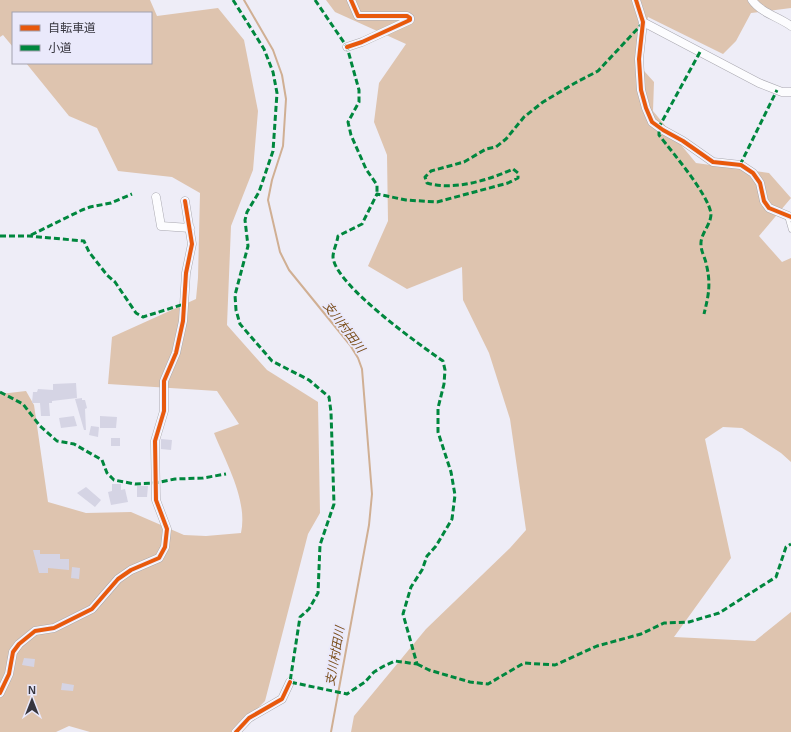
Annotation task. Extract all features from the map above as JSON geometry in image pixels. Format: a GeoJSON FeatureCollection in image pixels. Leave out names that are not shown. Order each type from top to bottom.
{"type":"FeatureCollection","features":[{"type":"Feature","properties":{"kind":"street"},"geometry":{"type":"LineString","coordinates":[[347,47],[377,36],[410,20],[407,16],[358,16],[351,0]]}},
{"type":"Feature","properties":{"kind":"street"},"geometry":{"type":"LineString","coordinates":[[636,0],[643,22],[639,59],[641,90],[652,122],[713,162],[741,165],[753,173],[760,183],[764,201],[769,208],[789,216]]}},
{"type":"Feature","properties":{"kind":"street"},"geometry":{"type":"LineString","coordinates":[[752,0],[770,15],[791,26]]}},
{"type":"Feature","properties":{"kind":"street"},"geometry":{"type":"LineString","coordinates":[[643,22],[760,83],[782,92],[791,92]]}},
{"type":"Feature","properties":{"kind":"street"},"geometry":{"type":"LineString","coordinates":[[156,198],[161,226],[190,228]]}},
{"type":"Feature","properties":{"kind":"street"},"geometry":{"type":"LineString","coordinates":[[0,693],[9,674],[13,652],[19,644],[35,630],[54,628],[92,609],[118,579],[131,570],[159,558],[165,547],[168,530],[156,500],[155,441],[164,411],[164,381],[176,353],[184,321],[186,280],[192,244],[185,201]]}},
{"type":"Feature","properties":{"kind":"street"},"geometry":{"type":"LineString","coordinates":[[236,732],[249,718],[282,699],[290,682]]}},
{"type":"Feature","properties":{"kind":"lane"},"geometry":{"type":"LineString","coordinates":[[789,216],[791,230]]}},
{"type":"Feature","properties":{"kind":"shaded area"},"geometry":{"type":"Polygon","coordinates":[[[0,0],[150,0],[157,16],[218,8],[244,40],[258,111],[253,170],[231,226],[227,325],[267,370],[318,402],[320,513],[308,534],[265,701],[234,732],[90,732],[69,726],[56,732],[0,732],[0,394],[26,391],[34,405],[48,502],[86,513],[131,512],[184,535],[206,536],[241,533],[242,520],[239,495],[235,482],[214,433],[239,424],[217,391],[108,384],[112,337],[196,299],[198,278],[200,193],[172,177],[118,171],[97,128],[69,116],[27,64],[152,64],[152,12],[12,12],[12,46],[3,35],[0,37],[0,0]]]}},
{"type":"Feature","properties":{"kind":"shaded area"},"geometry":{"type":"Polygon","coordinates":[[[326,0],[791,0],[791,8],[751,13],[736,41],[723,54],[648,17],[636,62],[654,82],[653,111],[696,163],[769,173],[791,198],[759,236],[782,262],[791,258],[791,462],[781,453],[742,428],[723,427],[705,439],[731,558],[674,637],[755,641],[791,612],[791,732],[351,732],[354,716],[426,629],[510,548],[526,530],[510,419],[489,353],[463,300],[462,267],[407,289],[368,266],[388,221],[387,155],[374,122],[379,83],[406,44],[335,12],[326,0]]]}},
{"type":"Feature","properties":{"kind":"building"},"geometry":{"type":"Polygon","coordinates":[[[76,383],[77,398],[52,401],[52,403],[49,403],[50,416],[41,416],[40,403],[32,403],[33,392],[37,392],[38,389],[53,390],[53,384],[76,383]]]}},
{"type":"Feature","properties":{"kind":"building"},"geometry":{"type":"Polygon","coordinates":[[[82,398],[82,400],[85,400],[87,408],[85,409],[86,430],[84,430],[75,399],[82,398]]]}},
{"type":"Feature","properties":{"kind":"building"},"geometry":{"type":"Polygon","coordinates":[[[74,416],[77,426],[61,428],[59,418],[74,416]]]}},
{"type":"Feature","properties":{"kind":"building"},"geometry":{"type":"Polygon","coordinates":[[[100,416],[117,417],[116,428],[100,428],[100,416]]]}},
{"type":"Feature","properties":{"kind":"building"},"geometry":{"type":"Polygon","coordinates":[[[91,426],[99,427],[98,437],[89,435],[91,426]]]}},
{"type":"Feature","properties":{"kind":"building"},"geometry":{"type":"Polygon","coordinates":[[[111,438],[120,438],[120,446],[111,446],[111,438]]]}},
{"type":"Feature","properties":{"kind":"building"},"geometry":{"type":"Polygon","coordinates":[[[161,439],[172,440],[171,450],[161,449],[161,439]]]}},
{"type":"Feature","properties":{"kind":"building"},"geometry":{"type":"Polygon","coordinates":[[[112,484],[121,484],[121,490],[125,489],[128,502],[111,505],[108,492],[112,491],[112,484]]]}},
{"type":"Feature","properties":{"kind":"building"},"geometry":{"type":"Polygon","coordinates":[[[137,486],[148,486],[147,497],[137,497],[137,486]]]}},
{"type":"Feature","properties":{"kind":"building"},"geometry":{"type":"Polygon","coordinates":[[[86,487],[101,500],[95,507],[77,493],[86,487]]]}},
{"type":"Feature","properties":{"kind":"building"},"geometry":{"type":"Polygon","coordinates":[[[33,550],[40,550],[40,554],[60,554],[60,559],[69,559],[69,570],[48,568],[48,573],[39,573],[33,550]]]}},
{"type":"Feature","properties":{"kind":"building"},"geometry":{"type":"Polygon","coordinates":[[[72,567],[80,568],[79,579],[71,578],[72,567]]]}},
{"type":"Feature","properties":{"kind":"building"},"geometry":{"type":"Polygon","coordinates":[[[24,658],[35,659],[34,667],[22,665],[24,658]]]}},
{"type":"Feature","properties":{"kind":"building"},"geometry":{"type":"Polygon","coordinates":[[[62,683],[74,685],[73,691],[61,690],[62,683]]]}},
{"type":"Feature","properties":{"kind":"waterway","name":"支川村田川"},"geometry":{"type":"LineString","coordinates":[[244,0],[273,50],[282,75],[286,99],[283,146],[272,180],[268,200],[280,252],[289,270],[350,345],[358,358],[362,369],[372,494],[369,525],[331,732]]}},
{"type":"Feature","properties":{"kind":"marked path"},"geometry":{"type":"LineString","coordinates":[[233,0],[264,49],[273,72],[277,93],[273,151],[259,192],[247,212],[245,220],[248,246],[235,295],[236,310],[240,324],[272,361],[309,380],[329,397],[331,412],[334,504],[320,545],[318,593],[309,609],[300,617],[290,682],[347,694],[365,682],[374,672],[395,661],[417,664],[403,614],[411,587],[422,570],[427,556],[436,546],[452,519],[455,495],[451,472],[438,432],[438,408],[444,384],[445,370],[443,361],[380,314],[348,283],[337,269],[333,257],[338,236],[362,224],[377,194],[406,200],[437,202],[508,183],[518,178],[518,173],[513,169],[493,177],[460,185],[448,186],[427,183],[425,177],[431,171],[464,162],[486,149],[496,147],[506,139],[524,117],[543,102],[598,71],[641,25]]}},
{"type":"Feature","properties":{"kind":"marked path"},"geometry":{"type":"LineString","coordinates":[[315,0],[347,47],[359,90],[359,102],[348,122],[351,135],[366,169],[377,185],[377,194]]}},
{"type":"Feature","properties":{"kind":"marked path"},"geometry":{"type":"LineString","coordinates":[[700,52],[659,127],[659,135],[681,162],[709,206],[711,218],[701,241],[702,252],[708,270],[709,283],[704,314]]}},
{"type":"Feature","properties":{"kind":"marked path"},"geometry":{"type":"LineString","coordinates":[[740,165],[777,90]]}},
{"type":"Feature","properties":{"kind":"marked path"},"geometry":{"type":"LineString","coordinates":[[31,235],[82,210],[111,203],[132,194]]}},
{"type":"Feature","properties":{"kind":"marked path"},"geometry":{"type":"LineString","coordinates":[[0,236],[29,236],[84,241],[89,252],[107,275],[115,282],[136,313],[143,317],[184,304]]}},
{"type":"Feature","properties":{"kind":"marked path"},"geometry":{"type":"LineString","coordinates":[[0,392],[23,404],[40,426],[57,441],[74,444],[102,460],[107,473],[114,480],[135,484],[155,483],[175,479],[203,478],[226,474]]}},
{"type":"Feature","properties":{"kind":"marked path"},"geometry":{"type":"LineString","coordinates":[[417,664],[429,670],[470,682],[488,684],[524,663],[555,665],[597,646],[641,634],[664,623],[689,622],[719,613],[776,577],[786,547],[791,544]]}},
{"type":"Feature","properties":{"kind":"cycle path"},"geometry":{"type":"LineString","coordinates":[[347,47],[362,42],[410,20],[407,16],[358,16],[351,0]]}},
{"type":"Feature","properties":{"kind":"cycle path"},"geometry":{"type":"LineString","coordinates":[[636,0],[643,22],[639,59],[641,90],[652,122],[713,162],[741,165],[753,173],[760,183],[764,201],[769,208],[791,217]]}},
{"type":"Feature","properties":{"kind":"cycle path"},"geometry":{"type":"LineString","coordinates":[[0,693],[9,674],[13,652],[19,644],[35,631],[54,628],[92,609],[118,579],[131,570],[159,558],[165,547],[167,529],[156,500],[155,441],[164,411],[164,381],[176,353],[183,321],[186,273],[192,244],[185,201]]}},
{"type":"Feature","properties":{"kind":"cycle path"},"geometry":{"type":"LineString","coordinates":[[236,732],[249,718],[282,699],[290,682]]}}]}
